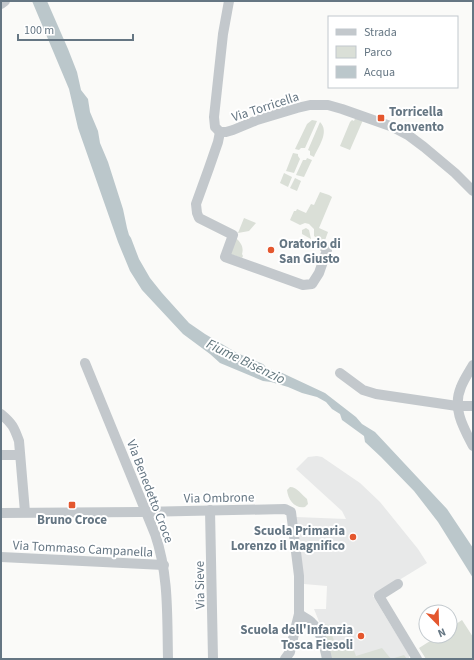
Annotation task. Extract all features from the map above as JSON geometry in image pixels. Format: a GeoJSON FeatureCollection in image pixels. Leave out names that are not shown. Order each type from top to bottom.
{"type":"FeatureCollection","features":[{"type":"Feature","properties":{"kind":"street"},"geometry":{"type":"LineString","coordinates":[[1,4],[5,1]]}},
{"type":"Feature","properties":{"kind":"street","name":"Via Torricella"},"geometry":{"type":"LineString","coordinates":[[229,1],[223,34],[214,117],[216,127],[220,132],[233,130],[257,120],[297,108],[310,105],[328,105],[393,127],[408,135],[424,146],[450,168],[473,191]]}},
{"type":"Feature","properties":{"kind":"street"},"geometry":{"type":"LineString","coordinates":[[220,132],[218,142],[196,204],[199,218],[234,235],[225,256],[303,285],[312,284],[320,273],[328,250],[323,246]]}},
{"type":"Feature","properties":{"kind":"street","name":"Via Benedetto Croce"},"geometry":{"type":"LineString","coordinates":[[85,363],[157,538],[164,565],[167,592],[168,659]]}},
{"type":"Feature","properties":{"kind":"street"},"geometry":{"type":"LineString","coordinates":[[473,365],[461,385],[457,406],[461,422],[473,446]]}},
{"type":"Feature","properties":{"kind":"street"},"geometry":{"type":"LineString","coordinates":[[340,373],[363,390],[376,394],[457,406],[473,406]]}},
{"type":"Feature","properties":{"kind":"street"},"geometry":{"type":"LineString","coordinates":[[1,414],[10,422],[16,431],[19,441],[25,512]]}},
{"type":"Feature","properties":{"kind":"street"},"geometry":{"type":"LineString","coordinates":[[1,455],[20,455]]}},
{"type":"Feature","properties":{"kind":"street","name":"Via Ombrone"},"geometry":{"type":"LineString","coordinates":[[1,513],[284,509],[291,512],[299,581],[299,614]]}},
{"type":"Feature","properties":{"kind":"street","name":"Via Sieve"},"geometry":{"type":"LineString","coordinates":[[210,510],[213,659]]}},
{"type":"Feature","properties":{"kind":"street","name":"Via Tommaso Campanella"},"geometry":{"type":"LineString","coordinates":[[1,557],[164,565]]}},
{"type":"Feature","properties":{"kind":"street"},"geometry":{"type":"LineString","coordinates":[[398,584],[379,596],[417,659]]}},
{"type":"Feature","properties":{"kind":"street"},"geometry":{"type":"LineString","coordinates":[[285,659],[290,652],[299,614],[312,623],[316,628],[323,645],[326,659]]}},
{"type":"Feature","properties":{"kind":"shaded area","name":"Scuola Primaria Lorenzo il Magnifico"},"geometry":{"type":"Polygon","coordinates":[[[308,457],[322,457],[360,483],[380,502],[418,549],[427,563],[373,596],[409,655],[409,659],[331,659],[329,649],[314,609],[326,609],[327,586],[304,584],[296,517],[346,519],[342,511],[296,469],[308,457]]]}},
{"type":"Feature","properties":{"kind":"green space"},"geometry":{"type":"Polygon","coordinates":[[[356,116],[363,120],[350,150],[340,146],[350,122],[352,120],[354,121],[356,116]]]}},
{"type":"Feature","properties":{"kind":"green space"},"geometry":{"type":"Polygon","coordinates":[[[312,120],[317,121],[305,148],[301,148],[299,150],[295,149],[307,124],[312,120]]]}},
{"type":"Feature","properties":{"kind":"green space"},"geometry":{"type":"Polygon","coordinates":[[[320,122],[323,126],[324,135],[314,157],[310,155],[310,151],[308,150],[320,122]]]}},
{"type":"Feature","properties":{"kind":"green space"},"geometry":{"type":"Polygon","coordinates":[[[293,153],[298,154],[300,159],[294,173],[286,171],[293,153]]]}},
{"type":"Feature","properties":{"kind":"green space"},"geometry":{"type":"Polygon","coordinates":[[[307,158],[312,160],[304,177],[296,175],[303,160],[306,160],[307,158]]]}},
{"type":"Feature","properties":{"kind":"green space"},"geometry":{"type":"Polygon","coordinates":[[[284,173],[292,177],[288,187],[280,183],[284,173]]]}},
{"type":"Feature","properties":{"kind":"green space"},"geometry":{"type":"Polygon","coordinates":[[[295,178],[301,181],[297,191],[290,188],[295,178]]]}},
{"type":"Feature","properties":{"kind":"green space"},"geometry":{"type":"Polygon","coordinates":[[[320,192],[332,197],[319,228],[328,232],[324,243],[314,236],[314,229],[309,224],[305,223],[300,225],[290,220],[294,211],[297,209],[306,213],[311,204],[314,205],[320,192]]]}},
{"type":"Feature","properties":{"kind":"green space"},"geometry":{"type":"Polygon","coordinates":[[[244,218],[256,223],[249,231],[238,233],[244,218]]]}},
{"type":"Feature","properties":{"kind":"green space"},"geometry":{"type":"Polygon","coordinates":[[[306,228],[309,230],[311,239],[302,234],[302,230],[306,228]]]}},
{"type":"Feature","properties":{"kind":"green space"},"geometry":{"type":"Polygon","coordinates":[[[236,238],[241,243],[243,252],[242,258],[230,254],[236,238]]]}},
{"type":"Feature","properties":{"kind":"green space"},"geometry":{"type":"Polygon","coordinates":[[[290,487],[293,487],[307,499],[308,504],[305,507],[298,507],[290,500],[287,490],[290,487]]]}},
{"type":"Feature","properties":{"kind":"green space"},"geometry":{"type":"Polygon","coordinates":[[[462,620],[473,637],[473,659],[426,659],[419,648],[425,644],[458,644],[458,623],[462,620]]]}},
{"type":"Feature","properties":{"kind":"green space"},"geometry":{"type":"Polygon","coordinates":[[[320,624],[342,626],[344,628],[331,632],[336,646],[348,643],[349,645],[352,645],[356,656],[382,648],[391,659],[331,659],[320,624]]]}},
{"type":"Feature","properties":{"kind":"green space"},"geometry":{"type":"Polygon","coordinates":[[[404,655],[407,659],[391,659],[404,655]]]}},
{"type":"Feature","properties":{"kind":"water","name":"Fiume Bisenzio"},"geometry":{"type":"Polygon","coordinates":[[[32,1],[47,1],[68,49],[77,72],[81,90],[88,99],[90,112],[98,131],[100,143],[108,162],[123,209],[129,235],[139,259],[150,278],[189,323],[205,334],[237,353],[325,393],[356,417],[362,424],[375,432],[447,509],[473,548],[473,578],[438,522],[414,491],[365,442],[364,436],[342,420],[340,414],[332,409],[326,402],[317,397],[288,387],[263,381],[220,363],[183,334],[142,290],[130,271],[118,242],[78,128],[69,89],[32,1]]]}},
{"type":"Feature","properties":{"kind":"place","name":"Torricella Convento"},"geometry":{"type":"Point","coordinates":[381,118]}},
{"type":"Feature","properties":{"kind":"place","name":"Oratorio di San Giusto"},"geometry":{"type":"Point","coordinates":[271,250]}},
{"type":"Feature","properties":{"kind":"place","name":"Bruno Croce"},"geometry":{"type":"Point","coordinates":[72,505]}},
{"type":"Feature","properties":{"kind":"place","name":"Scuola Primaria Lorenzo il Magnifico"},"geometry":{"type":"Point","coordinates":[353,537]}},
{"type":"Feature","properties":{"kind":"place","name":"Scuola dell'Infanzia Tosca Fiesoli"},"geometry":{"type":"Point","coordinates":[361,636]}}]}
